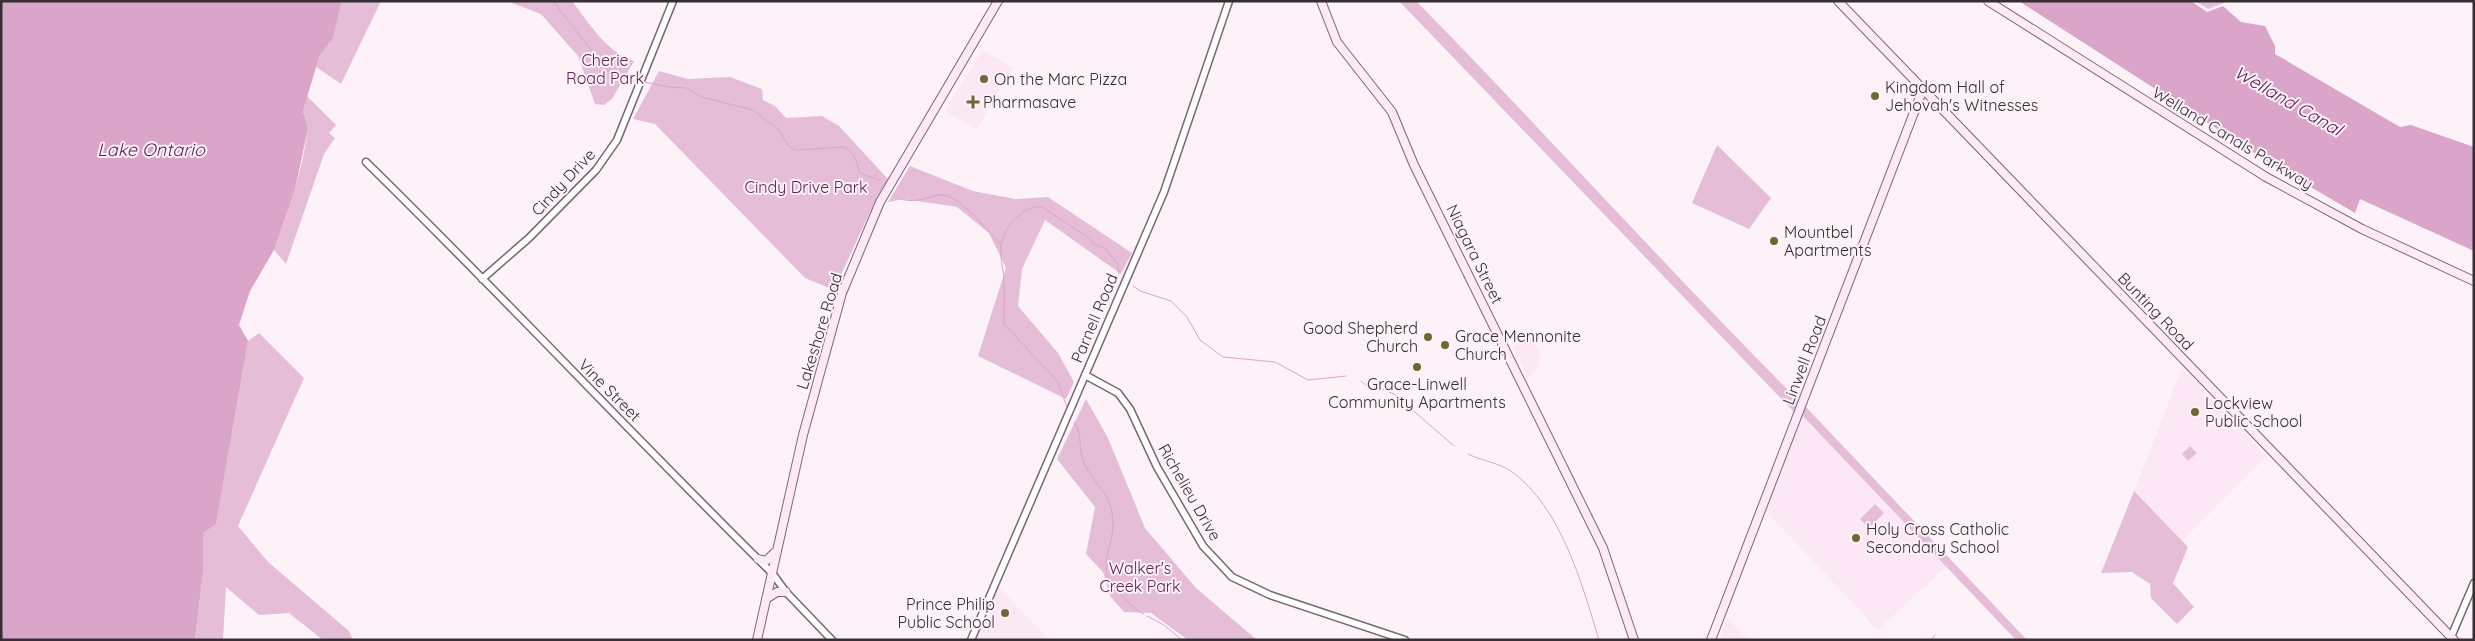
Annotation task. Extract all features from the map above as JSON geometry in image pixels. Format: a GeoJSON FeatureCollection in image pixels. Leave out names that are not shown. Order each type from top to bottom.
{"type":"FeatureCollection","features":[{"type":"Feature","properties":{"kind":"main road","name":"Lakeshore Road"},"geometry":{"type":"LineString","coordinates":[[757,640],[804,435],[842,293],[880,202],[998,1]]}},
{"type":"Feature","properties":{"kind":"main road","name":"Niagara Street"},"geometry":{"type":"LineString","coordinates":[[1321,1],[1330,29],[1345,55],[1392,112],[1414,165],[1604,548],[1634,640]]}},
{"type":"Feature","properties":{"kind":"main road","name":"Bunting Road"},"geometry":{"type":"LineString","coordinates":[[1838,1],[2451,639]]}},
{"type":"Feature","properties":{"kind":"main road","name":"Welland Canals Parkway"},"geometry":{"type":"LineString","coordinates":[[1988,1],[2266,177],[2362,229],[2474,281]]}},
{"type":"Feature","properties":{"kind":"main road","name":"Linwell Road"},"geometry":{"type":"LineString","coordinates":[[1711,640],[1923,89]]}},
{"type":"Feature","properties":{"kind":"main road"},"geometry":{"type":"LineString","coordinates":[[758,559],[766,561],[771,559],[777,550]]}},
{"type":"Feature","properties":{"kind":"main road"},"geometry":{"type":"LineString","coordinates":[[766,599],[777,592],[786,592]]}},
{"type":"Feature","properties":{"kind":"street","name":"Cindy Drive"},"geometry":{"type":"LineString","coordinates":[[482,279],[529,238],[596,170],[617,140],[673,1]]}},
{"type":"Feature","properties":{"kind":"street","name":"Parnell Road"},"geometry":{"type":"LineString","coordinates":[[971,640],[1164,192],[1229,1]]}},
{"type":"Feature","properties":{"kind":"street","name":"Vine Street"},"geometry":{"type":"LineString","coordinates":[[366,162],[772,573],[786,592],[832,640]]}},
{"type":"Feature","properties":{"kind":"street","name":"Richelieu Drive"},"geometry":{"type":"LineString","coordinates":[[1085,374],[1118,393],[1130,409],[1158,467],[1203,546],[1232,576],[1270,594],[1405,640]]}},
{"type":"Feature","properties":{"kind":"street"},"geometry":{"type":"LineString","coordinates":[[2451,639],[2474,583]]}},
{"type":"Feature","properties":{"kind":"shaded area"},"geometry":{"type":"Polygon","coordinates":[[[982,50],[1013,68],[976,130],[945,111],[982,50]]]}},
{"type":"Feature","properties":{"kind":"shaded area"},"geometry":{"type":"Polygon","coordinates":[[[1532,336],[1541,355],[1538,366],[1528,379],[1513,347],[1532,336]]]}},
{"type":"Feature","properties":{"kind":"shaded area","name":"Lockview Public School"},"geometry":{"type":"Polygon","coordinates":[[[2182,368],[2267,456],[2182,541],[2134,491],[2182,368]]]}},
{"type":"Feature","properties":{"kind":"shaded area","name":"Holy Cross Catholic Secondary School"},"geometry":{"type":"Polygon","coordinates":[[[1801,414],[1947,566],[1878,630],[1766,511],[1801,414]]]}},
{"type":"Feature","properties":{"kind":"shaded area","name":"Prince Philip Public School"},"geometry":{"type":"Polygon","coordinates":[[[998,586],[1049,640],[975,640],[998,586]]]}},
{"type":"Feature","properties":{"kind":"shaded area"},"geometry":{"type":"Polygon","coordinates":[[[1727,618],[1749,640],[1719,640],[1727,618]]]}},
{"type":"Feature","properties":{"kind":"green space"},"geometry":{"type":"Polygon","coordinates":[[[342,1],[381,1],[341,84],[316,67],[319,57],[333,38],[342,1]]]}},
{"type":"Feature","properties":{"kind":"green space","name":"Cherie Road Park"},"geometry":{"type":"Polygon","coordinates":[[[507,1],[572,1],[592,28],[607,44],[624,57],[634,61],[612,99],[604,105],[595,104],[578,56],[541,14],[507,1]]]}},
{"type":"Feature","properties":{"kind":"green space"},"geometry":{"type":"Polygon","coordinates":[[[1399,1],[1416,1],[1464,50],[1798,400],[1794,412],[1399,1]]]}},
{"type":"Feature","properties":{"kind":"green space"},"geometry":{"type":"Polygon","coordinates":[[[2195,1],[2221,1],[2224,3],[2208,9],[2195,1]]]}},
{"type":"Feature","properties":{"kind":"green space","name":"Cindy Drive Park"},"geometry":{"type":"Polygon","coordinates":[[[659,71],[688,79],[730,77],[762,89],[763,100],[775,106],[786,118],[822,116],[839,126],[888,179],[875,201],[834,290],[805,278],[655,124],[633,119],[659,71]]]}},
{"type":"Feature","properties":{"kind":"green space"},"geometry":{"type":"Polygon","coordinates":[[[307,96],[336,125],[329,133],[335,138],[324,154],[286,264],[274,250],[295,190],[303,158],[308,128],[303,111],[307,96]]]}},
{"type":"Feature","properties":{"kind":"green space"},"geometry":{"type":"Polygon","coordinates":[[[1717,145],[1771,198],[1749,229],[1692,203],[1717,145]]]}},
{"type":"Feature","properties":{"kind":"green space"},"geometry":{"type":"Polygon","coordinates":[[[910,166],[973,191],[1015,199],[1048,197],[1132,253],[1121,274],[1045,220],[1022,269],[1018,306],[1058,353],[1074,382],[1066,399],[978,356],[1006,268],[989,233],[957,207],[904,199],[888,202],[910,166]]]}},
{"type":"Feature","properties":{"kind":"green space"},"geometry":{"type":"Polygon","coordinates":[[[259,333],[304,378],[238,526],[268,562],[349,631],[353,640],[323,640],[289,613],[259,615],[226,587],[223,640],[195,640],[203,572],[203,533],[216,523],[248,341],[259,333]]]}},
{"type":"Feature","properties":{"kind":"green space","name":"Walker's Creek Park"},"geometry":{"type":"Polygon","coordinates":[[[1086,399],[1108,438],[1145,528],[1196,588],[1257,640],[1188,640],[1151,613],[1124,612],[1110,596],[1103,572],[1086,554],[1095,507],[1057,459],[1086,399]]]}},
{"type":"Feature","properties":{"kind":"green space"},"geometry":{"type":"Polygon","coordinates":[[[1805,406],[2027,640],[2016,640],[1801,414],[1805,406]]]}},
{"type":"Feature","properties":{"kind":"green space"},"geometry":{"type":"Polygon","coordinates":[[[2190,446],[2197,453],[2188,461],[2182,454],[2190,446]]]}},
{"type":"Feature","properties":{"kind":"green space"},"geometry":{"type":"Polygon","coordinates":[[[2134,491],[2188,547],[2173,583],[2194,607],[2177,624],[2151,598],[2150,584],[2132,572],[2101,573],[2134,491]]]}},
{"type":"Feature","properties":{"kind":"green space"},"geometry":{"type":"Polygon","coordinates":[[[1875,504],[1884,513],[1869,528],[1860,519],[1875,504]]]}},
{"type":"Feature","properties":{"kind":"water","name":"Lake Ontario"},"geometry":{"type":"Polygon","coordinates":[[[1,1],[342,1],[333,38],[319,57],[303,111],[308,128],[295,190],[274,250],[250,291],[239,325],[248,341],[216,524],[203,533],[203,572],[195,640],[1,640],[1,1]]]}},
{"type":"Feature","properties":{"kind":"water","name":"Welland Canal"},"geometry":{"type":"Polygon","coordinates":[[[2019,1],[2191,1],[2207,12],[2223,6],[2241,22],[2265,26],[2275,46],[2275,54],[2400,127],[2411,125],[2474,147],[2474,251],[2360,199],[2355,213],[2275,166],[2019,1]]]}},
{"type":"Feature","properties":{"kind":"waterway"},"geometry":{"type":"LineString","coordinates":[[553,1],[606,69],[615,76],[637,82]]}},
{"type":"Feature","properties":{"kind":"waterway"},"geometry":{"type":"LineString","coordinates":[[644,82],[686,88],[702,97],[753,110],[778,129],[788,145],[795,150],[845,147],[854,155],[860,173],[880,180]]}},
{"type":"Feature","properties":{"kind":"waterway"},"geometry":{"type":"LineString","coordinates":[[898,198],[913,200],[939,195],[947,196],[964,206],[1001,245]]}},
{"type":"Feature","properties":{"kind":"waterway"},"geometry":{"type":"LineString","coordinates":[[1067,407],[1058,382],[1004,324],[1004,285],[1001,258],[1003,239],[1010,225],[1021,213],[1035,207],[1042,207],[1092,240],[1093,244],[1105,248],[1118,265],[1119,274]]}},
{"type":"Feature","properties":{"kind":"waterway"},"geometry":{"type":"LineString","coordinates":[[1133,286],[1140,291],[1171,301],[1187,317],[1200,340],[1223,357],[1275,362],[1308,380],[1346,376]]}},
{"type":"Feature","properties":{"kind":"waterway"},"geometry":{"type":"LineString","coordinates":[[1361,381],[1368,387],[1380,388],[1394,394],[1454,446]]}},
{"type":"Feature","properties":{"kind":"waterway"},"geometry":{"type":"LineString","coordinates":[[1074,422],[1079,432],[1084,463],[1104,493],[1112,513],[1113,525],[1107,556],[1107,575],[1112,585],[1121,595],[1134,608],[1144,614]]}},
{"type":"Feature","properties":{"kind":"waterway"},"geometry":{"type":"LineString","coordinates":[[1468,454],[1511,471],[1528,486],[1543,505],[1556,526],[1577,571],[1599,640]]}},
{"type":"Feature","properties":{"kind":"waterway"},"geometry":{"type":"LineString","coordinates":[[1147,616],[1164,625],[1182,640]]}},
{"type":"Feature","properties":{"kind":"waterway"},"geometry":{"type":"LineString","coordinates":[[1931,640],[1935,635]]}},
{"type":"Feature","properties":{"kind":"place","name":"On the Marc Pizza"},"geometry":{"type":"Point","coordinates":[984,79]}},
{"type":"Feature","properties":{"kind":"place","name":"Kingdom Hall of Jehovah's Witnesses"},"geometry":{"type":"Point","coordinates":[1875,96]}},
{"type":"Feature","properties":{"kind":"place","name":"Pharmasave"},"geometry":{"type":"Point","coordinates":[973,102]}},
{"type":"Feature","properties":{"kind":"place","name":"Mountbel Apartments"},"geometry":{"type":"Point","coordinates":[1774,241]}},
{"type":"Feature","properties":{"kind":"place","name":"Good Shepherd Church"},"geometry":{"type":"Point","coordinates":[1428,337]}},
{"type":"Feature","properties":{"kind":"place","name":"Grace Mennonite Church"},"geometry":{"type":"Point","coordinates":[1445,345]}},
{"type":"Feature","properties":{"kind":"place","name":"Grace-Linwell Community Apartments"},"geometry":{"type":"Point","coordinates":[1417,367]}},
{"type":"Feature","properties":{"kind":"place","name":"Lockview Public School"},"geometry":{"type":"Point","coordinates":[2195,412]}},
{"type":"Feature","properties":{"kind":"place","name":"Holy Cross Catholic Secondary School"},"geometry":{"type":"Point","coordinates":[1856,538]}},
{"type":"Feature","properties":{"kind":"place","name":"Prince Philip Public School"},"geometry":{"type":"Point","coordinates":[1005,613]}}]}
